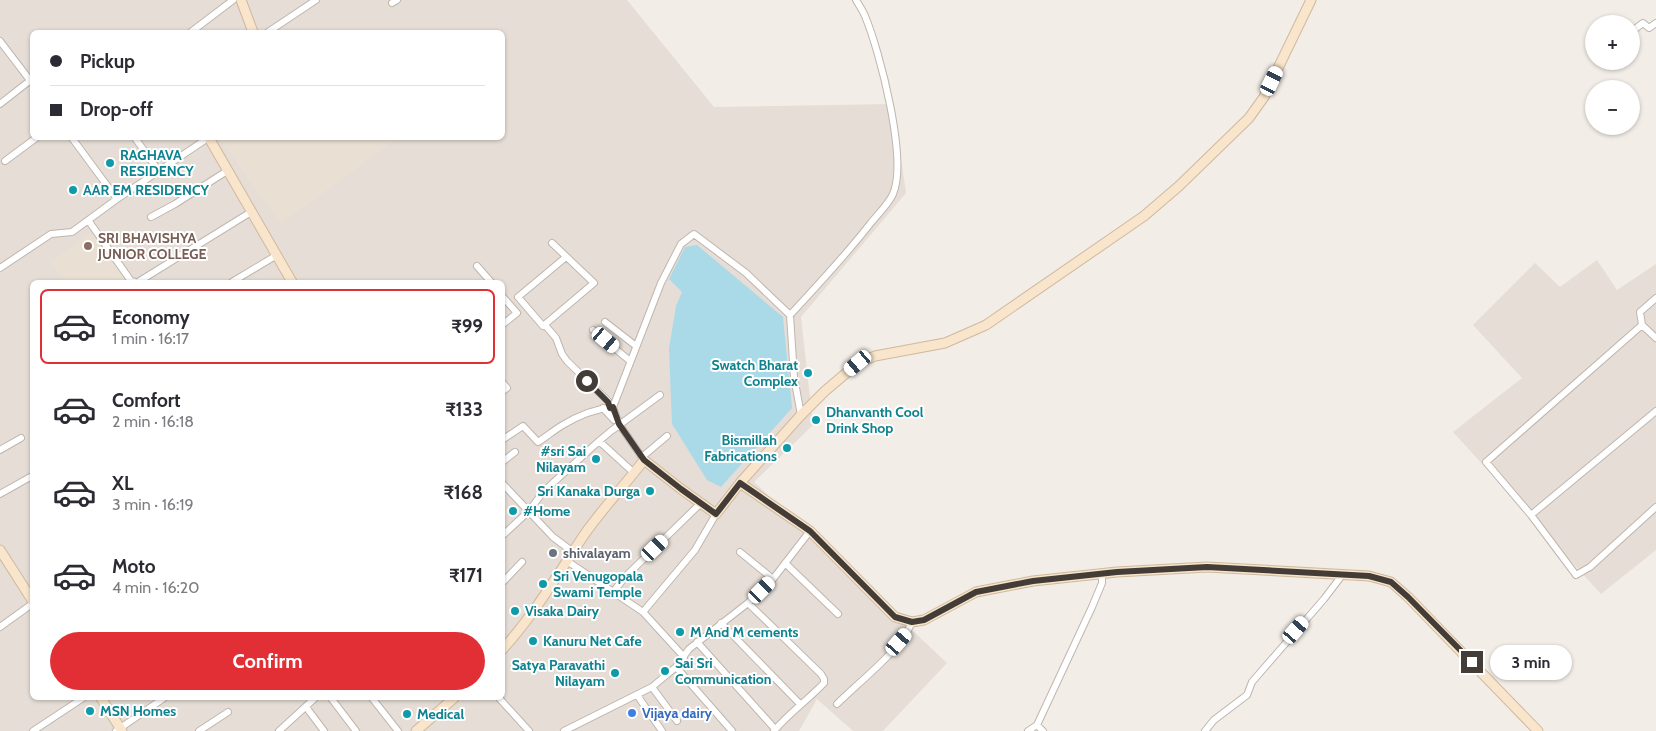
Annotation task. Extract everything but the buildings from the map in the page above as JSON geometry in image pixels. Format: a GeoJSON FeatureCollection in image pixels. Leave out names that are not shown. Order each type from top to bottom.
{"type":"FeatureCollection","features":[{"type":"Feature","properties":{"kind":"street"},"geometry":{"type":"LineString","coordinates":[[193,30],[233,0]]}},
{"type":"Feature","properties":{"kind":"street"},"geometry":{"type":"LineString","coordinates":[[241,0],[252,30]]}},
{"type":"Feature","properties":{"kind":"street"},"geometry":{"type":"LineString","coordinates":[[271,30],[316,0]]}},
{"type":"Feature","properties":{"kind":"street"},"geometry":{"type":"LineString","coordinates":[[790,315],[848,252],[892,196],[897,182],[896,139],[886,85],[877,49],[865,15],[856,0]]}},
{"type":"Feature","properties":{"kind":"street"},"geometry":{"type":"LineString","coordinates":[[643,612],[695,550],[716,514],[740,483],[825,391],[858,363],[875,356],[945,343],[986,325],[1144,216],[1179,186],[1249,118],[1264,97],[1311,0]]}},
{"type":"Feature","properties":{"kind":"street"},"geometry":{"type":"LineString","coordinates":[[1640,25],[1643,23],[1649,28],[1656,22]]}},
{"type":"Feature","properties":{"kind":"street"},"geometry":{"type":"LineString","coordinates":[[1,45],[30,79]]}},
{"type":"Feature","properties":{"kind":"street"},"geometry":{"type":"LineString","coordinates":[[0,104],[30,82]]}},
{"type":"Feature","properties":{"kind":"street"},"geometry":{"type":"LineString","coordinates":[[5,160],[33,140]]}},
{"type":"Feature","properties":{"kind":"street"},"geometry":{"type":"LineString","coordinates":[[73,140],[117,199]]}},
{"type":"Feature","properties":{"kind":"street"},"geometry":{"type":"LineString","coordinates":[[136,140],[158,170]]}},
{"type":"Feature","properties":{"kind":"street"},"geometry":{"type":"LineString","coordinates":[[0,268],[51,234],[72,232],[158,170],[205,140]]}},
{"type":"Feature","properties":{"kind":"street"},"geometry":{"type":"LineString","coordinates":[[209,140],[291,280]]}},
{"type":"Feature","properties":{"kind":"street"},"geometry":{"type":"LineString","coordinates":[[151,218],[227,171]]}},
{"type":"Feature","properties":{"kind":"street"},"geometry":{"type":"LineString","coordinates":[[139,280],[252,212]]}},
{"type":"Feature","properties":{"kind":"street"},"geometry":{"type":"LineString","coordinates":[[88,220],[130,280]]}},
{"type":"Feature","properties":{"kind":"street"},"geometry":{"type":"LineString","coordinates":[[609,408],[661,283],[681,244],[694,234],[746,273],[790,315],[794,377],[801,416]]}},
{"type":"Feature","properties":{"kind":"street"},"geometry":{"type":"LineString","coordinates":[[545,325],[594,283],[552,243]]}},
{"type":"Feature","properties":{"kind":"street"},"geometry":{"type":"LineString","coordinates":[[235,280],[277,255]]}},
{"type":"Feature","properties":{"kind":"street"},"geometry":{"type":"LineString","coordinates":[[566,257],[518,296],[525,306],[556,338],[567,361],[608,402],[611,418],[618,422]]}},
{"type":"Feature","properties":{"kind":"street"},"geometry":{"type":"LineString","coordinates":[[477,266],[489,280]]}},
{"type":"Feature","properties":{"kind":"street"},"geometry":{"type":"LineString","coordinates":[[1656,298],[1640,312],[1642,325],[1656,338]]}},
{"type":"Feature","properties":{"kind":"street"},"geometry":{"type":"LineString","coordinates":[[505,299],[517,313]]}},
{"type":"Feature","properties":{"kind":"street"},"geometry":{"type":"LineString","coordinates":[[505,323],[525,306]]}},
{"type":"Feature","properties":{"kind":"street"},"geometry":{"type":"LineString","coordinates":[[605,322],[636,346]]}},
{"type":"Feature","properties":{"kind":"street"},"geometry":{"type":"LineString","coordinates":[[1642,325],[1486,462],[1531,515],[1576,575],[1590,567],[1656,508]]}},
{"type":"Feature","properties":{"kind":"street"},"geometry":{"type":"LineString","coordinates":[[593,330],[630,361]]}},
{"type":"Feature","properties":{"kind":"street"},"geometry":{"type":"LineString","coordinates":[[505,533],[528,511],[543,492],[618,422],[660,395]]}},
{"type":"Feature","properties":{"kind":"street"},"geometry":{"type":"LineString","coordinates":[[609,408],[643,458],[716,514]]}},
{"type":"Feature","properties":{"kind":"street"},"geometry":{"type":"LineString","coordinates":[[505,438],[523,426],[538,442],[573,419],[588,412],[609,408]]}},
{"type":"Feature","properties":{"kind":"street"},"geometry":{"type":"LineString","coordinates":[[1531,515],[1656,411]]}},
{"type":"Feature","properties":{"kind":"street"},"geometry":{"type":"LineString","coordinates":[[505,647],[514,638],[585,533],[634,473],[643,458],[667,436]]}},
{"type":"Feature","properties":{"kind":"street"},"geometry":{"type":"LineString","coordinates":[[0,450],[21,438]]}},
{"type":"Feature","properties":{"kind":"street"},"geometry":{"type":"LineString","coordinates":[[599,441],[634,473]]}},
{"type":"Feature","properties":{"kind":"street"},"geometry":{"type":"LineString","coordinates":[[505,460],[515,452]]}},
{"type":"Feature","properties":{"kind":"street"},"geometry":{"type":"LineString","coordinates":[[0,494],[30,477]]}},
{"type":"Feature","properties":{"kind":"street"},"geometry":{"type":"LineString","coordinates":[[740,483],[810,531],[895,617],[912,622],[924,620],[976,592],[1033,581],[1117,572],[1207,567],[1369,576],[1391,582],[1408,597],[1538,731]]}},
{"type":"Feature","properties":{"kind":"street"},"geometry":{"type":"LineString","coordinates":[[505,486],[553,537],[573,552]]}},
{"type":"Feature","properties":{"kind":"street"},"geometry":{"type":"LineString","coordinates":[[613,592],[626,576],[701,503]]}},
{"type":"Feature","properties":{"kind":"street"},"geometry":{"type":"LineString","coordinates":[[564,731],[637,695],[676,667],[697,642],[748,603],[773,579],[810,531]]}},
{"type":"Feature","properties":{"kind":"street"},"geometry":{"type":"LineString","coordinates":[[0,550],[30,597]]}},
{"type":"Feature","properties":{"kind":"street"},"geometry":{"type":"LineString","coordinates":[[740,552],[773,579]]}},
{"type":"Feature","properties":{"kind":"street"},"geometry":{"type":"LineString","coordinates":[[567,561],[643,612],[684,657]]}},
{"type":"Feature","properties":{"kind":"street"},"geometry":{"type":"LineString","coordinates":[[505,580],[522,562]]}},
{"type":"Feature","properties":{"kind":"street"},"geometry":{"type":"LineString","coordinates":[[786,564],[838,614]]}},
{"type":"Feature","properties":{"kind":"street"},"geometry":{"type":"LineString","coordinates":[[1028,731],[1037,725],[1092,607],[1102,583],[1102,574]]}},
{"type":"Feature","properties":{"kind":"street"},"geometry":{"type":"LineString","coordinates":[[1205,731],[1214,720],[1247,695],[1252,682],[1324,599],[1343,574]]}},
{"type":"Feature","properties":{"kind":"street"},"geometry":{"type":"LineString","coordinates":[[697,642],[774,730],[824,683],[824,679],[748,603]]}},
{"type":"Feature","properties":{"kind":"street"},"geometry":{"type":"LineString","coordinates":[[0,627],[30,605]]}},
{"type":"Feature","properties":{"kind":"street"},"geometry":{"type":"LineString","coordinates":[[836,704],[892,651],[906,634],[912,622]]}},
{"type":"Feature","properties":{"kind":"street"},"geometry":{"type":"LineString","coordinates":[[721,624],[800,704]]}},
{"type":"Feature","properties":{"kind":"street"},"geometry":{"type":"LineString","coordinates":[[676,667],[732,731]]}},
{"type":"Feature","properties":{"kind":"street"},"geometry":{"type":"LineString","coordinates":[[652,686],[677,720]]}},
{"type":"Feature","properties":{"kind":"street"},"geometry":{"type":"LineString","coordinates":[[637,695],[662,731]]}},
{"type":"Feature","properties":{"kind":"street"},"geometry":{"type":"LineString","coordinates":[[33,731],[80,700]]}},
{"type":"Feature","properties":{"kind":"street"},"geometry":{"type":"LineString","coordinates":[[102,700],[119,730],[161,700]]}},
{"type":"Feature","properties":{"kind":"street"},"geometry":{"type":"LineString","coordinates":[[279,731],[312,700]]}},
{"type":"Feature","properties":{"kind":"street"},"geometry":{"type":"LineString","coordinates":[[333,700],[356,731]]}},
{"type":"Feature","properties":{"kind":"street"},"geometry":{"type":"LineString","coordinates":[[374,700],[398,731]]}},
{"type":"Feature","properties":{"kind":"street"},"geometry":{"type":"LineString","coordinates":[[416,731],[452,700]]}},
{"type":"Feature","properties":{"kind":"street"},"geometry":{"type":"LineString","coordinates":[[501,700],[529,731]]}},
{"type":"Feature","properties":{"kind":"street"},"geometry":{"type":"LineString","coordinates":[[306,707],[324,731]]}},
{"type":"Feature","properties":{"kind":"street"},"geometry":{"type":"LineString","coordinates":[[199,731],[228,712]]}},
{"type":"Feature","properties":{"kind":"street"},"geometry":{"type":"LineString","coordinates":[[1037,725],[1043,731]]}},
{"type":"Feature","properties":{"kind":"shaded area"},"geometry":{"type":"Polygon","coordinates":[[[0,0],[627,0],[714,107],[893,104],[906,193],[801,317],[813,425],[754,482],[947,663],[883,731],[853,731],[817,699],[799,731],[0,731],[0,0]]]}},
{"type":"Feature","properties":{"kind":"shaded area"},"geometry":{"type":"Polygon","coordinates":[[[220,140],[395,140],[281,224],[220,140]]]}},
{"type":"Feature","properties":{"kind":"shaded area","name":"SRI BHAVISHYA JUNIOR COLLEGE"},"geometry":{"type":"Polygon","coordinates":[[[93,231],[130,280],[64,280],[50,261],[93,231]]]}},
{"type":"Feature","properties":{"kind":"shaded area"},"geometry":{"type":"Polygon","coordinates":[[[1597,260],[1617,290],[1656,264],[1656,550],[1601,594],[1453,432],[1522,378],[1473,325],[1535,263],[1560,287],[1597,260]]]}},
{"type":"Feature","properties":{"kind":"water"},"geometry":{"type":"Polygon","coordinates":[[[697,245],[783,317],[792,408],[721,487],[707,480],[672,424],[669,348],[676,306],[682,292],[669,279],[685,247],[697,245]]]}},
{"type":"Feature","properties":{"kind":"place","name":"RAGHAVA RESIDENCY"},"geometry":{"type":"Point","coordinates":[110,163]}},
{"type":"Feature","properties":{"kind":"place","name":"AAR EM RESIDENCY"},"geometry":{"type":"Point","coordinates":[73,190]}},
{"type":"Feature","properties":{"kind":"place","name":"SRI BHAVISHYA JUNIOR COLLEGE"},"geometry":{"type":"Point","coordinates":[88,246]}},
{"type":"Feature","properties":{"kind":"place","name":"Swatch Bharat Complex"},"geometry":{"type":"Point","coordinates":[808,373]}},
{"type":"Feature","properties":{"kind":"place","name":"Dhanvanth Cool Drink Shop"},"geometry":{"type":"Point","coordinates":[816,420]}},
{"type":"Feature","properties":{"kind":"place","name":"Bismillah Fabrications"},"geometry":{"type":"Point","coordinates":[787,448]}},
{"type":"Feature","properties":{"kind":"place","name":"#sri Sai Nilayam"},"geometry":{"type":"Point","coordinates":[596,459]}},
{"type":"Feature","properties":{"kind":"place","name":"Sri Kanaka Durga"},"geometry":{"type":"Point","coordinates":[650,491]}},
{"type":"Feature","properties":{"kind":"place","name":"#Home"},"geometry":{"type":"Point","coordinates":[513,511]}},
{"type":"Feature","properties":{"kind":"place","name":"shivalayam"},"geometry":{"type":"Point","coordinates":[553,553]}},
{"type":"Feature","properties":{"kind":"place","name":"Sri Venugopala Swami Temple"},"geometry":{"type":"Point","coordinates":[543,584]}},
{"type":"Feature","properties":{"kind":"place","name":"Visaka Dairy"},"geometry":{"type":"Point","coordinates":[515,611]}},
{"type":"Feature","properties":{"kind":"place","name":"M And M cements"},"geometry":{"type":"Point","coordinates":[680,632]}},
{"type":"Feature","properties":{"kind":"place","name":"Kanuru Net Cafe"},"geometry":{"type":"Point","coordinates":[533,641]}},
{"type":"Feature","properties":{"kind":"place","name":"Sai Sri Communication"},"geometry":{"type":"Point","coordinates":[665,671]}},
{"type":"Feature","properties":{"kind":"place","name":"Satya Paravathi Nilayam"},"geometry":{"type":"Point","coordinates":[615,673]}},
{"type":"Feature","properties":{"kind":"place","name":"MSN Homes"},"geometry":{"type":"Point","coordinates":[90,711]}},
{"type":"Feature","properties":{"kind":"place","name":"Vijaya dairy"},"geometry":{"type":"Point","coordinates":[632,713]}},
{"type":"Feature","properties":{"kind":"place","name":"Medical"},"geometry":{"type":"Point","coordinates":[407,714]}},
{"type":"Feature","properties":{"kind":"route"},"geometry":{"type":"LineString","coordinates":[[587,381],[608,402],[610,408],[613,407],[619,424],[644,460],[681,489],[716,514],[740,483],[810,531],[895,617],[912,622],[924,620],[976,592],[1033,581],[1117,572],[1207,567],[1369,576],[1391,582],[1472,662]]}}]}
